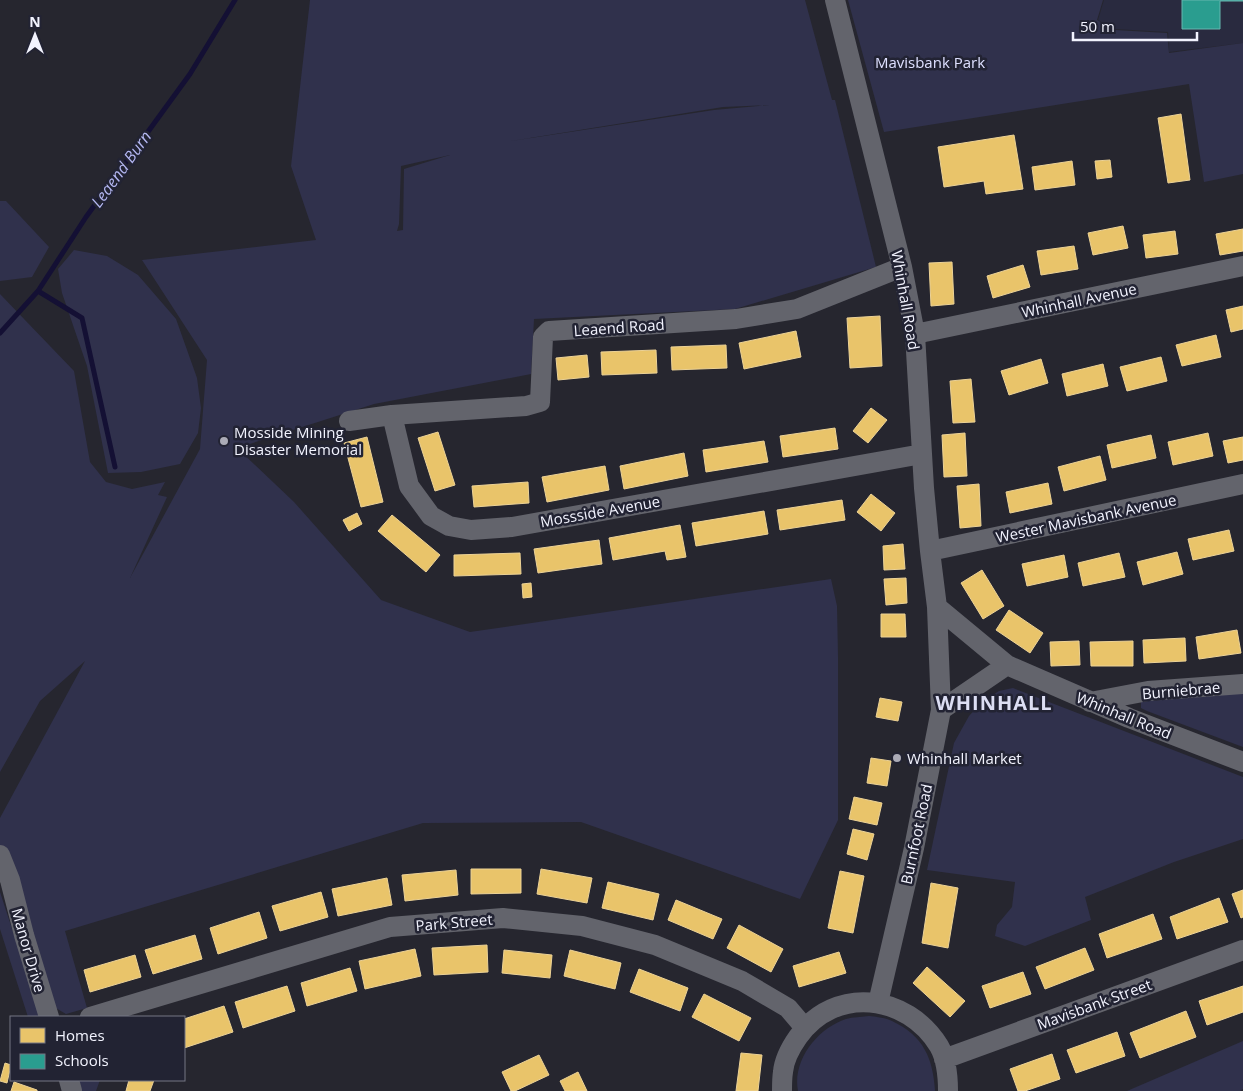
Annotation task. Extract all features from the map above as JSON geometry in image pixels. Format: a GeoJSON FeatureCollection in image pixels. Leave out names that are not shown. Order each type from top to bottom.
{"type":"FeatureCollection","features":[{"type":"Feature","properties":{"kind":"street","name":"Whinhall Road"},"geometry":{"type":"LineString","coordinates":[[836,0],[902,267],[915,334],[930,551],[938,607],[940,664]]}},
{"type":"Feature","properties":{"kind":"street","name":"Whinhall Avenue"},"geometry":{"type":"LineString","coordinates":[[915,334],[1243,266]]}},
{"type":"Feature","properties":{"kind":"street","name":"Leaend Road"},"geometry":{"type":"LineString","coordinates":[[392,415],[526,406],[540,402],[542,337],[549,331],[736,319],[797,309],[902,267]]}},
{"type":"Feature","properties":{"kind":"street"},"geometry":{"type":"LineString","coordinates":[[349,420],[392,415]]}},
{"type":"Feature","properties":{"kind":"street","name":"Mossside Avenue"},"geometry":{"type":"LineString","coordinates":[[392,415],[409,486],[419,502],[431,516],[449,526],[471,530],[512,527],[922,454]]}},
{"type":"Feature","properties":{"kind":"street","name":"Wester Mavisbank Avenue"},"geometry":{"type":"LineString","coordinates":[[930,551],[1243,484]]}},
{"type":"Feature","properties":{"kind":"street","name":"Whinhall Road"},"geometry":{"type":"LineString","coordinates":[[938,607],[1007,665],[1090,702],[1243,762]]}},
{"type":"Feature","properties":{"kind":"street","name":"Burnfoot Road"},"geometry":{"type":"LineString","coordinates":[[878,1003],[914,848],[940,710],[940,664]]}},
{"type":"Feature","properties":{"kind":"street"},"geometry":{"type":"LineString","coordinates":[[940,710],[1007,665]]}},
{"type":"Feature","properties":{"kind":"street","name":"Burniebrae"},"geometry":{"type":"LineString","coordinates":[[1090,702],[1148,691],[1243,684]]}},
{"type":"Feature","properties":{"kind":"street","name":"Manor Drive"},"geometry":{"type":"LineString","coordinates":[[0,855],[10,880],[24,935],[50,1016]]}},
{"type":"Feature","properties":{"kind":"street","name":"Park Street"},"geometry":{"type":"LineString","coordinates":[[93,1016],[390,927],[504,918],[582,926],[656,946],[742,982],[788,1008],[805,1028]]}},
{"type":"Feature","properties":{"kind":"street","name":"Mavisbank Street"},"geometry":{"type":"LineString","coordinates":[[944,1059],[1243,950]]}},
{"type":"Feature","properties":{"kind":"street"},"geometry":{"type":"LineString","coordinates":[[782,1091],[783,1070],[791,1047],[805,1028],[818,1016],[833,1008],[863,1002],[878,1003],[903,1011],[924,1026],[939,1047],[944,1059],[948,1078],[948,1091]]}},
{"type":"Feature","properties":{"kind":"shaded area"},"geometry":{"type":"Polygon","coordinates":[[[1104,0],[1243,0],[1243,43],[1169,52],[1168,32],[1114,29],[1098,20],[1104,0]]]}},
{"type":"Feature","properties":{"kind":"green space"},"geometry":{"type":"Polygon","coordinates":[[[310,0],[805,0],[832,100],[835,100],[876,267],[735,309],[534,319],[531,374],[374,404],[237,448],[294,502],[381,600],[470,632],[831,579],[837,606],[838,820],[800,899],[581,822],[423,823],[65,931],[87,1008],[66,1014],[54,1007],[0,852],[0,818],[85,661],[40,701],[0,772],[0,294],[74,371],[90,462],[106,482],[132,489],[165,482],[158,495],[167,497],[130,578],[200,449],[207,360],[142,260],[316,240],[291,166],[310,0]],[[770,105],[723,107],[505,142],[714,110],[770,105]],[[450,155],[401,166],[399,224],[397,231],[403,230],[404,169],[450,155]]]}},
{"type":"Feature","properties":{"kind":"green space","name":"Mavisbank Park"},"geometry":{"type":"Polygon","coordinates":[[[848,0],[1103,0],[1097,20],[1115,30],[1167,33],[1169,53],[1243,43],[1243,174],[1204,182],[1189,84],[884,132],[848,0]]]}},
{"type":"Feature","properties":{"kind":"green space"},"geometry":{"type":"Polygon","coordinates":[[[0,201],[6,201],[49,247],[32,277],[0,281],[0,201]]]}},
{"type":"Feature","properties":{"kind":"green space"},"geometry":{"type":"Polygon","coordinates":[[[74,250],[107,256],[138,275],[176,319],[197,378],[201,408],[198,433],[180,464],[141,472],[108,473],[87,366],[62,293],[58,269],[74,250]]]}},
{"type":"Feature","properties":{"kind":"green space"},"geometry":{"type":"Polygon","coordinates":[[[1013,688],[1243,777],[1243,839],[1174,862],[1085,897],[1091,920],[1025,946],[995,936],[997,925],[1012,907],[1015,882],[927,870],[954,743],[969,716],[983,701],[999,691],[1013,688]]]}},
{"type":"Feature","properties":{"kind":"green space"},"geometry":{"type":"Polygon","coordinates":[[[1243,692],[1243,747],[1141,708],[1141,700],[1243,692]]]}},
{"type":"Feature","properties":{"kind":"green space"},"geometry":{"type":"Polygon","coordinates":[[[0,892],[41,1016],[28,1016],[0,929],[0,892]]]}},
{"type":"Feature","properties":{"kind":"green space"},"geometry":{"type":"Polygon","coordinates":[[[869,1016],[892,1021],[903,1027],[919,1041],[929,1059],[935,1091],[798,1091],[797,1079],[799,1068],[809,1047],[817,1038],[836,1023],[855,1017],[869,1016]]]}},
{"type":"Feature","properties":{"kind":"green space"},"geometry":{"type":"Polygon","coordinates":[[[1243,1041],[1243,1089],[1240,1091],[1127,1091],[1243,1041]]]}},
{"type":"Feature","properties":{"kind":"green space"},"geometry":{"type":"Polygon","coordinates":[[[76,1081],[100,1081],[96,1091],[80,1091],[76,1081]]]}},
{"type":"Feature","properties":{"kind":"building: Homes"},"geometry":{"type":"Polygon","coordinates":[[[1181,114],[1190,180],[1168,183],[1158,118],[1181,114]]]}},
{"type":"Feature","properties":{"kind":"building: Homes"},"geometry":{"type":"Polygon","coordinates":[[[1014,135],[1023,189],[986,194],[984,181],[944,187],[938,147],[1014,135]]]}},
{"type":"Feature","properties":{"kind":"building: Homes"},"geometry":{"type":"Polygon","coordinates":[[[1110,160],[1112,177],[1097,179],[1095,161],[1110,160]]]}},
{"type":"Feature","properties":{"kind":"building: Homes"},"geometry":{"type":"Polygon","coordinates":[[[1072,161],[1075,185],[1035,190],[1032,167],[1072,161]]]}},
{"type":"Feature","properties":{"kind":"building: Homes"},"geometry":{"type":"Polygon","coordinates":[[[1123,226],[1128,248],[1093,255],[1088,233],[1123,226]]]}},
{"type":"Feature","properties":{"kind":"building: Homes"},"geometry":{"type":"Polygon","coordinates":[[[1243,229],[1243,251],[1220,255],[1216,234],[1243,229]]]}},
{"type":"Feature","properties":{"kind":"building: Homes"},"geometry":{"type":"Polygon","coordinates":[[[1175,231],[1178,254],[1146,258],[1143,235],[1175,231]]]}},
{"type":"Feature","properties":{"kind":"building: Homes"},"geometry":{"type":"Polygon","coordinates":[[[1074,246],[1078,269],[1041,275],[1037,251],[1074,246]]]}},
{"type":"Feature","properties":{"kind":"building: Homes"},"geometry":{"type":"Polygon","coordinates":[[[952,262],[954,304],[931,306],[929,263],[952,262]]]}},
{"type":"Feature","properties":{"kind":"building: Homes"},"geometry":{"type":"Polygon","coordinates":[[[1023,265],[1030,287],[993,298],[987,276],[1023,265]]]}},
{"type":"Feature","properties":{"kind":"building: Homes"},"geometry":{"type":"Polygon","coordinates":[[[1243,306],[1243,329],[1231,332],[1226,310],[1243,306]]]}},
{"type":"Feature","properties":{"kind":"building: Homes"},"geometry":{"type":"Polygon","coordinates":[[[880,316],[882,366],[850,368],[847,318],[880,316]]]}},
{"type":"Feature","properties":{"kind":"building: Homes"},"geometry":{"type":"Polygon","coordinates":[[[796,331],[801,357],[744,369],[739,343],[796,331]]]}},
{"type":"Feature","properties":{"kind":"building: Homes"},"geometry":{"type":"Polygon","coordinates":[[[1216,335],[1221,357],[1182,366],[1176,345],[1216,335]]]}},
{"type":"Feature","properties":{"kind":"building: Homes"},"geometry":{"type":"Polygon","coordinates":[[[726,345],[727,368],[672,370],[671,347],[726,345]]]}},
{"type":"Feature","properties":{"kind":"building: Homes"},"geometry":{"type":"Polygon","coordinates":[[[656,350],[657,373],[602,375],[601,352],[656,350]]]}},
{"type":"Feature","properties":{"kind":"building: Homes"},"geometry":{"type":"Polygon","coordinates":[[[587,355],[589,377],[558,380],[556,358],[587,355]]]}},
{"type":"Feature","properties":{"kind":"building: Homes"},"geometry":{"type":"Polygon","coordinates":[[[1161,357],[1167,381],[1127,391],[1120,367],[1161,357]]]}},
{"type":"Feature","properties":{"kind":"building: Homes"},"geometry":{"type":"Polygon","coordinates":[[[1041,359],[1048,383],[1009,395],[1001,371],[1041,359]]]}},
{"type":"Feature","properties":{"kind":"building: Homes"},"geometry":{"type":"Polygon","coordinates":[[[1103,364],[1108,386],[1067,396],[1062,374],[1103,364]]]}},
{"type":"Feature","properties":{"kind":"building: Homes"},"geometry":{"type":"Polygon","coordinates":[[[971,379],[975,422],[953,423],[950,381],[971,379]]]}},
{"type":"Feature","properties":{"kind":"building: Homes"},"geometry":{"type":"Polygon","coordinates":[[[871,408],[887,420],[868,443],[853,431],[871,408]]]}},
{"type":"Feature","properties":{"kind":"building: Homes"},"geometry":{"type":"Polygon","coordinates":[[[835,428],[838,449],[783,457],[780,436],[835,428]]]}},
{"type":"Feature","properties":{"kind":"building: Homes"},"geometry":{"type":"Polygon","coordinates":[[[438,432],[455,485],[435,491],[418,438],[438,432]]]}},
{"type":"Feature","properties":{"kind":"building: Homes"},"geometry":{"type":"Polygon","coordinates":[[[965,433],[967,476],[944,477],[942,435],[965,433]]]}},
{"type":"Feature","properties":{"kind":"building: Homes"},"geometry":{"type":"Polygon","coordinates":[[[1208,433],[1213,456],[1173,465],[1168,442],[1208,433]]]}},
{"type":"Feature","properties":{"kind":"building: Homes"},"geometry":{"type":"Polygon","coordinates":[[[1151,435],[1156,458],[1112,468],[1107,445],[1151,435]]]}},
{"type":"Feature","properties":{"kind":"building: Homes"},"geometry":{"type":"Polygon","coordinates":[[[367,437],[383,502],[361,507],[344,443],[367,437]]]}},
{"type":"Feature","properties":{"kind":"building: Homes"},"geometry":{"type":"Polygon","coordinates":[[[1243,437],[1243,460],[1228,463],[1223,441],[1243,437]]]}},
{"type":"Feature","properties":{"kind":"building: Homes"},"geometry":{"type":"Polygon","coordinates":[[[764,441],[768,462],[706,472],[703,450],[764,441]]]}},
{"type":"Feature","properties":{"kind":"building: Homes"},"geometry":{"type":"Polygon","coordinates":[[[684,453],[688,476],[624,489],[620,466],[684,453]]]}},
{"type":"Feature","properties":{"kind":"building: Homes"},"geometry":{"type":"Polygon","coordinates":[[[1100,456],[1106,480],[1064,491],[1058,467],[1100,456]]]}},
{"type":"Feature","properties":{"kind":"building: Homes"},"geometry":{"type":"Polygon","coordinates":[[[605,466],[609,490],[547,502],[542,477],[605,466]]]}},
{"type":"Feature","properties":{"kind":"building: Homes"},"geometry":{"type":"Polygon","coordinates":[[[528,482],[529,503],[474,507],[472,486],[528,482]]]}},
{"type":"Feature","properties":{"kind":"building: Homes"},"geometry":{"type":"Polygon","coordinates":[[[1048,483],[1052,504],[1010,513],[1006,492],[1048,483]]]}},
{"type":"Feature","properties":{"kind":"building: Homes"},"geometry":{"type":"Polygon","coordinates":[[[979,484],[981,526],[960,528],[957,486],[979,484]]]}},
{"type":"Feature","properties":{"kind":"building: Homes"},"geometry":{"type":"Polygon","coordinates":[[[871,494],[895,513],[881,531],[857,512],[871,494]]]}},
{"type":"Feature","properties":{"kind":"building: Homes"},"geometry":{"type":"Polygon","coordinates":[[[842,500],[845,520],[780,530],[777,510],[842,500]]]}},
{"type":"Feature","properties":{"kind":"building: Homes"},"geometry":{"type":"Polygon","coordinates":[[[764,511],[768,534],[696,546],[692,523],[764,511]]]}},
{"type":"Feature","properties":{"kind":"building: Homes"},"geometry":{"type":"Polygon","coordinates":[[[357,513],[362,524],[349,531],[343,520],[357,513]]]}},
{"type":"Feature","properties":{"kind":"building: Homes"},"geometry":{"type":"Polygon","coordinates":[[[392,515],[440,555],[426,572],[378,531],[392,515]]]}},
{"type":"Feature","properties":{"kind":"building: Homes"},"geometry":{"type":"Polygon","coordinates":[[[680,525],[686,557],[667,560],[665,551],[613,560],[609,538],[680,525]]]}},
{"type":"Feature","properties":{"kind":"building: Homes"},"geometry":{"type":"Polygon","coordinates":[[[1229,530],[1234,551],[1193,560],[1188,539],[1229,530]]]}},
{"type":"Feature","properties":{"kind":"building: Homes"},"geometry":{"type":"Polygon","coordinates":[[[599,540],[602,564],[538,573],[534,549],[599,540]]]}},
{"type":"Feature","properties":{"kind":"building: Homes"},"geometry":{"type":"Polygon","coordinates":[[[903,544],[905,569],[884,570],[883,546],[903,544]]]}},
{"type":"Feature","properties":{"kind":"building: Homes"},"geometry":{"type":"Polygon","coordinates":[[[1177,552],[1183,574],[1143,585],[1137,562],[1177,552]]]}},
{"type":"Feature","properties":{"kind":"building: Homes"},"geometry":{"type":"Polygon","coordinates":[[[520,553],[521,574],[454,576],[454,555],[520,553]]]}},
{"type":"Feature","properties":{"kind":"building: Homes"},"geometry":{"type":"Polygon","coordinates":[[[1119,553],[1125,577],[1083,586],[1078,563],[1119,553]]]}},
{"type":"Feature","properties":{"kind":"building: Homes"},"geometry":{"type":"Polygon","coordinates":[[[1064,555],[1068,577],[1027,586],[1022,564],[1064,555]]]}},
{"type":"Feature","properties":{"kind":"building: Homes"},"geometry":{"type":"Polygon","coordinates":[[[982,570],[1004,606],[983,619],[961,583],[982,570]]]}},
{"type":"Feature","properties":{"kind":"building: Homes"},"geometry":{"type":"Polygon","coordinates":[[[906,578],[907,603],[886,605],[884,579],[906,578]]]}},
{"type":"Feature","properties":{"kind":"building: Homes"},"geometry":{"type":"Polygon","coordinates":[[[531,583],[532,597],[523,598],[522,584],[531,583]]]}},
{"type":"Feature","properties":{"kind":"building: Homes"},"geometry":{"type":"Polygon","coordinates":[[[1009,610],[1043,633],[1030,653],[996,630],[1009,610]]]}},
{"type":"Feature","properties":{"kind":"building: Homes"},"geometry":{"type":"Polygon","coordinates":[[[881,614],[905,614],[906,637],[881,637],[881,614]]]}},
{"type":"Feature","properties":{"kind":"building: Homes"},"geometry":{"type":"Polygon","coordinates":[[[1237,630],[1241,653],[1199,659],[1196,637],[1237,630]]]}},
{"type":"Feature","properties":{"kind":"building: Homes"},"geometry":{"type":"Polygon","coordinates":[[[1185,638],[1186,661],[1144,663],[1143,640],[1185,638]]]}},
{"type":"Feature","properties":{"kind":"building: Homes"},"geometry":{"type":"Polygon","coordinates":[[[1079,641],[1080,665],[1051,666],[1050,642],[1079,641]]]}},
{"type":"Feature","properties":{"kind":"building: Homes"},"geometry":{"type":"Polygon","coordinates":[[[1133,641],[1133,666],[1091,666],[1090,642],[1133,641]]]}},
{"type":"Feature","properties":{"kind":"building: Homes"},"geometry":{"type":"Polygon","coordinates":[[[880,698],[902,702],[898,721],[876,717],[880,698]]]}},
{"type":"Feature","properties":{"kind":"building: Homes"},"geometry":{"type":"Polygon","coordinates":[[[871,758],[891,761],[887,786],[867,783],[871,758]]]}},
{"type":"Feature","properties":{"kind":"building: Homes"},"geometry":{"type":"Polygon","coordinates":[[[854,797],[882,803],[877,825],[849,819],[854,797]]]}},
{"type":"Feature","properties":{"kind":"building: Homes"},"geometry":{"type":"Polygon","coordinates":[[[853,829],[874,834],[867,860],[847,854],[853,829]]]}},
{"type":"Feature","properties":{"kind":"building: Homes"},"geometry":{"type":"Polygon","coordinates":[[[471,869],[521,869],[521,893],[471,894],[471,869]]]}},
{"type":"Feature","properties":{"kind":"building: Homes"},"geometry":{"type":"Polygon","coordinates":[[[541,869],[592,878],[587,903],[537,894],[541,869]]]}},
{"type":"Feature","properties":{"kind":"building: Homes"},"geometry":{"type":"Polygon","coordinates":[[[456,870],[458,895],[405,901],[402,875],[456,870]]]}},
{"type":"Feature","properties":{"kind":"building: Homes"},"geometry":{"type":"Polygon","coordinates":[[[840,871],[864,876],[853,933],[828,928],[840,871]]]}},
{"type":"Feature","properties":{"kind":"building: Homes"},"geometry":{"type":"Polygon","coordinates":[[[387,878],[392,905],[338,916],[332,889],[387,878]]]}},
{"type":"Feature","properties":{"kind":"building: Homes"},"geometry":{"type":"Polygon","coordinates":[[[608,882],[659,894],[653,920],[602,908],[608,882]]]}},
{"type":"Feature","properties":{"kind":"building: Homes"},"geometry":{"type":"Polygon","coordinates":[[[931,883],[958,888],[948,948],[922,943],[931,883]]]}},
{"type":"Feature","properties":{"kind":"building: Homes"},"geometry":{"type":"Polygon","coordinates":[[[1243,890],[1243,917],[1241,918],[1232,894],[1243,890]]]}},
{"type":"Feature","properties":{"kind":"building: Homes"},"geometry":{"type":"Polygon","coordinates":[[[321,892],[328,917],[280,931],[272,906],[321,892]]]}},
{"type":"Feature","properties":{"kind":"building: Homes"},"geometry":{"type":"Polygon","coordinates":[[[1219,898],[1228,922],[1177,939],[1170,917],[1219,898]]]}},
{"type":"Feature","properties":{"kind":"building: Homes"},"geometry":{"type":"Polygon","coordinates":[[[676,900],[722,919],[713,939],[668,920],[676,900]]]}},
{"type":"Feature","properties":{"kind":"building: Homes"},"geometry":{"type":"Polygon","coordinates":[[[259,912],[267,938],[218,954],[210,928],[259,912]]]}},
{"type":"Feature","properties":{"kind":"building: Homes"},"geometry":{"type":"Polygon","coordinates":[[[1153,914],[1162,939],[1107,958],[1099,934],[1153,914]]]}},
{"type":"Feature","properties":{"kind":"building: Homes"},"geometry":{"type":"Polygon","coordinates":[[[739,925],[783,949],[771,972],[727,948],[739,925]]]}},
{"type":"Feature","properties":{"kind":"building: Homes"},"geometry":{"type":"Polygon","coordinates":[[[195,935],[202,959],[153,974],[145,950],[195,935]]]}},
{"type":"Feature","properties":{"kind":"building: Homes"},"geometry":{"type":"Polygon","coordinates":[[[487,945],[488,972],[434,975],[432,948],[487,945]]]}},
{"type":"Feature","properties":{"kind":"building: Homes"},"geometry":{"type":"Polygon","coordinates":[[[1085,948],[1094,970],[1045,989],[1036,967],[1085,948]]]}},
{"type":"Feature","properties":{"kind":"building: Homes"},"geometry":{"type":"Polygon","coordinates":[[[415,949],[421,976],[365,989],[359,961],[415,949]]]}},
{"type":"Feature","properties":{"kind":"building: Homes"},"geometry":{"type":"Polygon","coordinates":[[[504,950],[552,955],[550,978],[502,973],[504,950]]]}},
{"type":"Feature","properties":{"kind":"building: Homes"},"geometry":{"type":"Polygon","coordinates":[[[570,950],[621,963],[615,989],[564,976],[570,950]]]}},
{"type":"Feature","properties":{"kind":"building: Homes"},"geometry":{"type":"Polygon","coordinates":[[[839,952],[846,973],[799,987],[793,966],[839,952]]]}},
{"type":"Feature","properties":{"kind":"building: Homes"},"geometry":{"type":"Polygon","coordinates":[[[135,955],[141,977],[90,992],[84,970],[135,955]]]}},
{"type":"Feature","properties":{"kind":"building: Homes"},"geometry":{"type":"Polygon","coordinates":[[[927,967],[965,1001],[950,1017],[913,983],[927,967]]]}},
{"type":"Feature","properties":{"kind":"building: Homes"},"geometry":{"type":"Polygon","coordinates":[[[350,968],[357,991],[307,1006],[301,983],[350,968]]]}},
{"type":"Feature","properties":{"kind":"building: Homes"},"geometry":{"type":"Polygon","coordinates":[[[639,969],[688,988],[680,1011],[630,992],[639,969]]]}},
{"type":"Feature","properties":{"kind":"building: Homes"},"geometry":{"type":"Polygon","coordinates":[[[1023,972],[1031,994],[990,1008],[982,986],[1023,972]]]}},
{"type":"Feature","properties":{"kind":"building: Homes"},"geometry":{"type":"Polygon","coordinates":[[[287,986],[295,1011],[243,1028],[235,1002],[287,986]]]}},
{"type":"Feature","properties":{"kind":"building: Homes"},"geometry":{"type":"Polygon","coordinates":[[[1243,986],[1243,1012],[1207,1025],[1199,1001],[1243,986]]]}},
{"type":"Feature","properties":{"kind":"building: Homes"},"geometry":{"type":"Polygon","coordinates":[[[704,994],[751,1018],[739,1041],[692,1017],[704,994]]]}},
{"type":"Feature","properties":{"kind":"building: Homes"},"geometry":{"type":"Polygon","coordinates":[[[224,1006],[233,1032],[185,1048],[185,1019],[224,1006]]]}},
{"type":"Feature","properties":{"kind":"building: Homes"},"geometry":{"type":"Polygon","coordinates":[[[1186,1011],[1196,1037],[1140,1058],[1130,1033],[1186,1011]]]}},
{"type":"Feature","properties":{"kind":"building: Homes"},"geometry":{"type":"Polygon","coordinates":[[[1117,1032],[1125,1056],[1076,1073],[1067,1050],[1117,1032]]]}},
{"type":"Feature","properties":{"kind":"building: Homes"},"geometry":{"type":"Polygon","coordinates":[[[741,1053],[762,1055],[758,1091],[736,1091],[741,1053]]]}},
{"type":"Feature","properties":{"kind":"building: Homes"},"geometry":{"type":"Polygon","coordinates":[[[1052,1054],[1060,1079],[1025,1091],[1018,1091],[1010,1069],[1052,1054]]]}},
{"type":"Feature","properties":{"kind":"building: Homes"},"geometry":{"type":"Polygon","coordinates":[[[539,1055],[549,1075],[515,1091],[511,1091],[502,1072],[539,1055]]]}},
{"type":"Feature","properties":{"kind":"building: Homes"},"geometry":{"type":"Polygon","coordinates":[[[5,1063],[10,1065],[7,1083],[0,1081],[5,1063]]]}},
{"type":"Feature","properties":{"kind":"building: Homes"},"geometry":{"type":"Polygon","coordinates":[[[578,1072],[587,1091],[565,1091],[560,1081],[578,1072]]]}},
{"type":"Feature","properties":{"kind":"building: Homes"},"geometry":{"type":"Polygon","coordinates":[[[129,1081],[154,1081],[150,1091],[126,1091],[129,1081]]]}},
{"type":"Feature","properties":{"kind":"building: Homes"},"geometry":{"type":"Polygon","coordinates":[[[14,1082],[37,1090],[37,1091],[11,1091],[14,1082]]]}},
{"type":"Feature","properties":{"kind":"building: Schools"},"geometry":{"type":"Polygon","coordinates":[[[1182,0],[1243,1],[1220,1],[1220,29],[1182,29],[1182,0]]]}},
{"type":"Feature","properties":{"kind":"waterway","name":"Leaend Burn"},"geometry":{"type":"LineString","coordinates":[[0,333],[38,291],[86,217],[190,74],[235,0]]}},
{"type":"Feature","properties":{"kind":"waterway"},"geometry":{"type":"LineString","coordinates":[[38,291],[82,318],[115,467]]}},
{"type":"Feature","properties":{"kind":"place","name":"Mosside Mining Disaster Memorial"},"geometry":{"type":"Point","coordinates":[224,441]}},
{"type":"Feature","properties":{"kind":"place","name":"Whinhall Market"},"geometry":{"type":"Point","coordinates":[897,758]}},
{"type":"Feature","properties":{"kind":"district","name":"WHINHALL"},"geometry":{"type":"Point","coordinates":[994,702]}}]}
